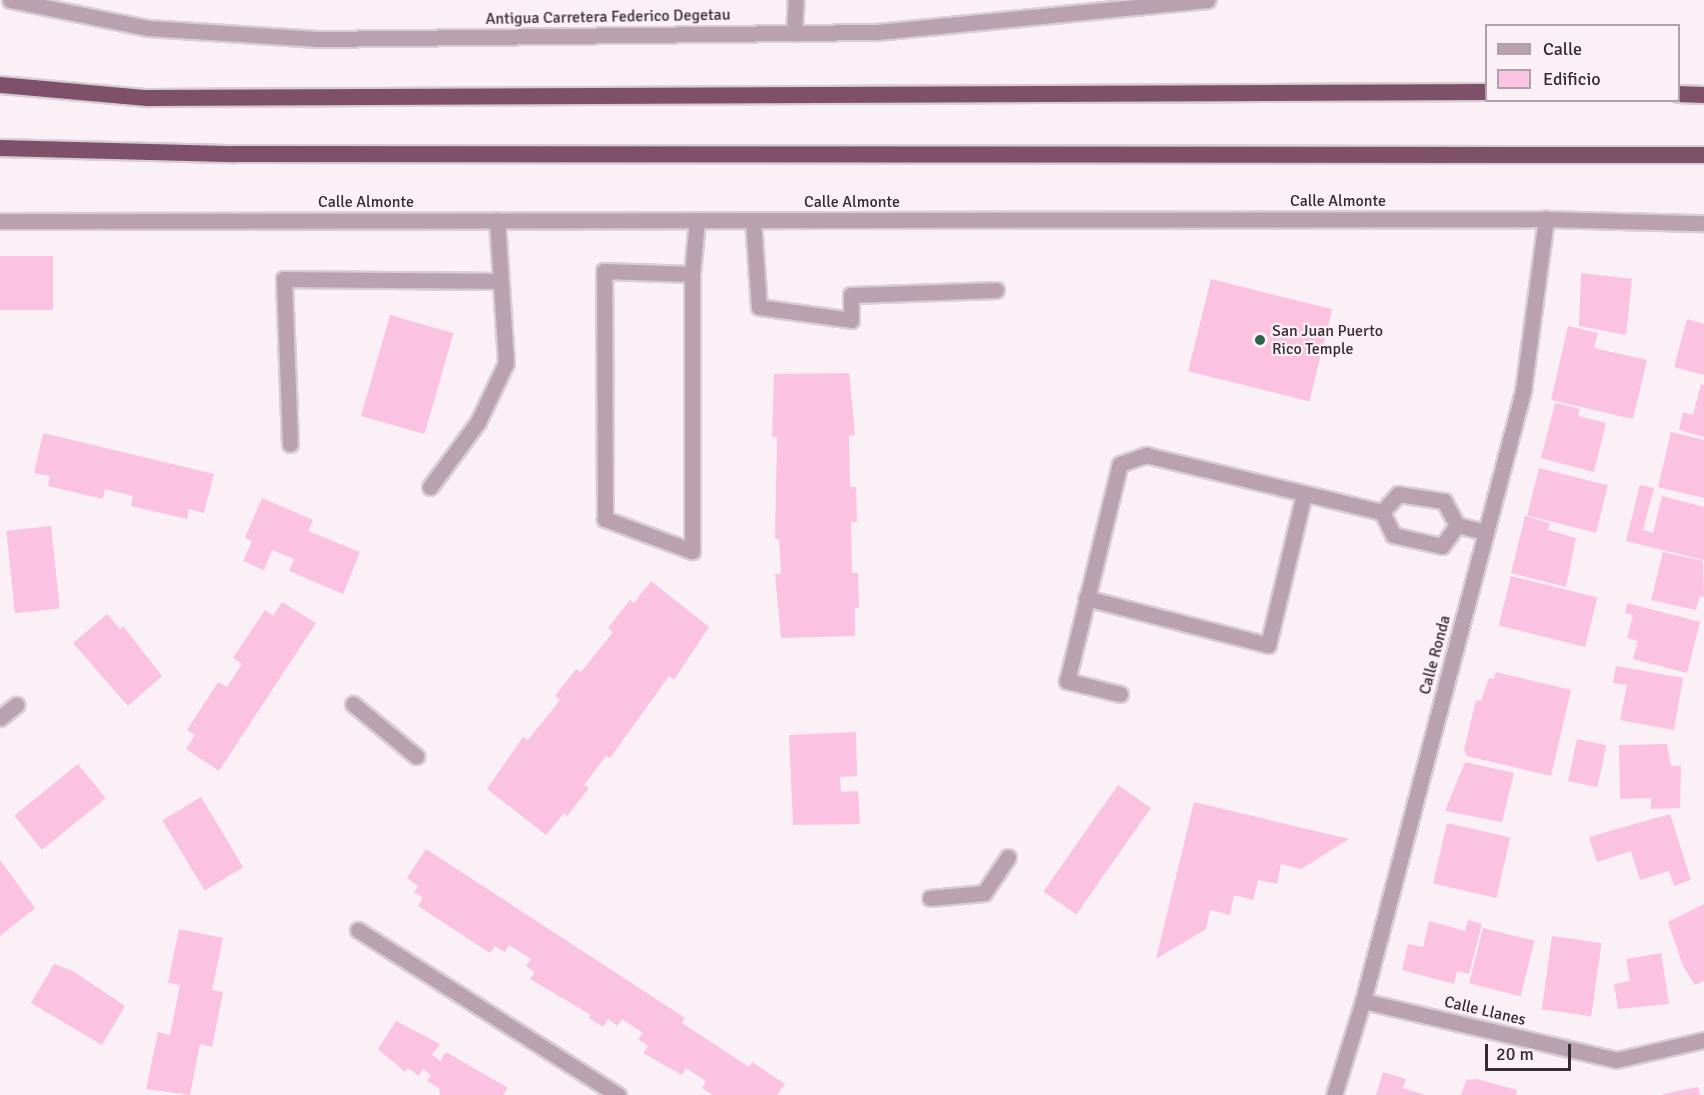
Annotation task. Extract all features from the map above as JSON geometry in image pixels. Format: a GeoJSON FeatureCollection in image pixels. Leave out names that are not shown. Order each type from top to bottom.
{"type":"FeatureCollection","features":[{"type":"Feature","properties":{"kind":"highway"},"geometry":{"type":"LineString","coordinates":[[0,85],[147,98],[1485,92]]}},
{"type":"Feature","properties":{"kind":"highway"},"geometry":{"type":"LineString","coordinates":[[1680,94],[1704,95]]}},
{"type":"Feature","properties":{"kind":"highway"},"geometry":{"type":"LineString","coordinates":[[0,148],[235,154],[1704,154]]}},
{"type":"Feature","properties":{"kind":"street","name":"Antigua Carretera Federico Degetau"},"geometry":{"type":"LineString","coordinates":[[10,0],[148,28],[318,39],[876,32],[1207,0]]}},
{"type":"Feature","properties":{"kind":"street"},"geometry":{"type":"LineString","coordinates":[[794,33],[796,0]]}},
{"type":"Feature","properties":{"kind":"street","name":"Calle Almonte"},"geometry":{"type":"LineString","coordinates":[[0,221],[1546,219],[1704,223]]}},
{"type":"Feature","properties":{"kind":"street","name":"Calle Ronda"},"geometry":{"type":"LineString","coordinates":[[1334,1095],[1363,1001],[1523,391],[1546,219]]}},
{"type":"Feature","properties":{"kind":"street"},"geometry":{"type":"LineString","coordinates":[[430,487],[478,422],[506,363],[497,220]]}},
{"type":"Feature","properties":{"kind":"street"},"geometry":{"type":"LineString","coordinates":[[692,274],[604,271],[602,385],[605,519],[692,551],[692,274],[697,220]]}},
{"type":"Feature","properties":{"kind":"street"},"geometry":{"type":"LineString","coordinates":[[753,220],[759,307],[851,320],[851,295],[996,290]]}},
{"type":"Feature","properties":{"kind":"street"},"geometry":{"type":"LineString","coordinates":[[290,444],[284,279],[500,281]]}},
{"type":"Feature","properties":{"kind":"street"},"geometry":{"type":"LineString","coordinates":[[1120,694],[1067,681],[1120,464],[1146,455],[1382,512]]}},
{"type":"Feature","properties":{"kind":"street"},"geometry":{"type":"LineString","coordinates":[[1086,598],[1269,645],[1304,494]]}},
{"type":"Feature","properties":{"kind":"street"},"geometry":{"type":"LineString","coordinates":[[1382,512],[1398,494],[1424,497],[1444,501],[1456,525]]}},
{"type":"Feature","properties":{"kind":"street"},"geometry":{"type":"LineString","coordinates":[[1382,512],[1393,535],[1443,546],[1456,525]]}},
{"type":"Feature","properties":{"kind":"street"},"geometry":{"type":"LineString","coordinates":[[1456,525],[1486,532]]}},
{"type":"Feature","properties":{"kind":"street"},"geometry":{"type":"LineString","coordinates":[[353,704],[416,756]]}},
{"type":"Feature","properties":{"kind":"street"},"geometry":{"type":"LineString","coordinates":[[0,718],[16,705]]}},
{"type":"Feature","properties":{"kind":"street"},"geometry":{"type":"LineString","coordinates":[[930,898],[984,893],[1008,857]]}},
{"type":"Feature","properties":{"kind":"street"},"geometry":{"type":"LineString","coordinates":[[358,930],[618,1095]]}},
{"type":"Feature","properties":{"kind":"street","name":"Calle Llanes"},"geometry":{"type":"LineString","coordinates":[[1363,1001],[1616,1060],[1704,1040]]}},
{"type":"Feature","properties":{"kind":"building"},"geometry":{"type":"Polygon","coordinates":[[[0,256],[53,256],[53,310],[0,310],[0,256]]]}},
{"type":"Feature","properties":{"kind":"building"},"geometry":{"type":"Polygon","coordinates":[[[1581,273],[1632,279],[1626,335],[1579,326],[1581,273]]]}},
{"type":"Feature","properties":{"kind":"building","name":"San Juan Puerto Rico Temple"},"geometry":{"type":"Polygon","coordinates":[[[1211,279],[1332,309],[1309,401],[1188,371],[1211,279]]]}},
{"type":"Feature","properties":{"kind":"building"},"geometry":{"type":"Polygon","coordinates":[[[390,315],[453,333],[425,434],[361,416],[390,315]]]}},
{"type":"Feature","properties":{"kind":"building"},"geometry":{"type":"Polygon","coordinates":[[[1687,319],[1704,324],[1704,375],[1674,367],[1687,319]]]}},
{"type":"Feature","properties":{"kind":"building"},"geometry":{"type":"Polygon","coordinates":[[[1568,326],[1598,333],[1594,348],[1647,360],[1633,419],[1551,400],[1568,326]]]}},
{"type":"Feature","properties":{"kind":"building"},"geometry":{"type":"Polygon","coordinates":[[[849,373],[855,435],[849,436],[850,487],[856,487],[857,522],[851,522],[852,573],[858,573],[859,608],[855,608],[855,636],[781,638],[775,574],[781,574],[779,539],[775,539],[777,437],[772,437],[774,374],[849,373]]]}},
{"type":"Feature","properties":{"kind":"building"},"geometry":{"type":"Polygon","coordinates":[[[1701,384],[1704,385],[1704,437],[1679,430],[1683,412],[1693,415],[1701,384]]]}},
{"type":"Feature","properties":{"kind":"building"},"geometry":{"type":"Polygon","coordinates":[[[1555,403],[1580,409],[1578,416],[1606,423],[1594,472],[1541,458],[1555,403]]]}},
{"type":"Feature","properties":{"kind":"building"},"geometry":{"type":"Polygon","coordinates":[[[1671,432],[1704,440],[1704,498],[1658,487],[1671,432]]]}},
{"type":"Feature","properties":{"kind":"building"},"geometry":{"type":"Polygon","coordinates":[[[43,433],[214,474],[204,513],[189,509],[187,519],[131,506],[133,496],[105,489],[103,499],[48,486],[50,476],[34,473],[43,433]]]}},
{"type":"Feature","properties":{"kind":"building"},"geometry":{"type":"Polygon","coordinates":[[[1539,468],[1608,485],[1596,533],[1527,516],[1539,468]]]}},
{"type":"Feature","properties":{"kind":"building"},"geometry":{"type":"Polygon","coordinates":[[[1640,485],[1654,488],[1643,530],[1653,533],[1662,496],[1704,507],[1704,560],[1626,541],[1640,485]]]}},
{"type":"Feature","properties":{"kind":"building"},"geometry":{"type":"Polygon","coordinates":[[[262,498],[313,520],[308,531],[360,552],[343,594],[289,571],[294,559],[272,550],[264,570],[243,561],[252,541],[245,538],[262,498]]]}},
{"type":"Feature","properties":{"kind":"building"},"geometry":{"type":"Polygon","coordinates":[[[1525,516],[1550,523],[1548,530],[1576,538],[1566,587],[1511,573],[1525,516]]]}},
{"type":"Feature","properties":{"kind":"building"},"geometry":{"type":"Polygon","coordinates":[[[51,526],[60,609],[15,613],[6,531],[51,526]]]}},
{"type":"Feature","properties":{"kind":"building"},"geometry":{"type":"Polygon","coordinates":[[[1663,552],[1703,561],[1704,597],[1700,596],[1696,610],[1651,600],[1663,552]]]}},
{"type":"Feature","properties":{"kind":"building"},"geometry":{"type":"Polygon","coordinates":[[[1511,576],[1597,598],[1585,647],[1499,625],[1511,576]]]}},
{"type":"Feature","properties":{"kind":"building"},"geometry":{"type":"Polygon","coordinates":[[[651,581],[709,627],[674,680],[669,676],[610,758],[606,756],[584,785],[589,788],[567,816],[564,813],[546,835],[487,789],[523,737],[528,740],[560,700],[555,696],[576,669],[581,672],[613,632],[608,628],[630,600],[634,603],[651,581]]]}},
{"type":"Feature","properties":{"kind":"building"},"geometry":{"type":"Polygon","coordinates":[[[282,602],[316,623],[219,771],[186,749],[195,735],[187,730],[218,682],[227,687],[242,664],[233,658],[265,610],[273,616],[282,602]]]}},
{"type":"Feature","properties":{"kind":"building"},"geometry":{"type":"Polygon","coordinates":[[[1627,603],[1700,622],[1687,673],[1633,659],[1638,641],[1627,638],[1633,615],[1625,613],[1627,603]]]}},
{"type":"Feature","properties":{"kind":"building"},"geometry":{"type":"Polygon","coordinates":[[[107,614],[120,629],[123,626],[162,676],[128,706],[73,643],[107,614]]]}},
{"type":"Feature","properties":{"kind":"building"},"geometry":{"type":"Polygon","coordinates":[[[1616,666],[1683,678],[1674,730],[1620,720],[1627,685],[1613,683],[1616,666]]]}},
{"type":"Feature","properties":{"kind":"building"},"geometry":{"type":"Polygon","coordinates":[[[1496,672],[1571,690],[1551,776],[1467,756],[1464,750],[1476,700],[1481,701],[1489,678],[1494,679],[1496,672]]]}},
{"type":"Feature","properties":{"kind":"building"},"geometry":{"type":"Polygon","coordinates":[[[856,732],[857,776],[840,777],[841,792],[858,791],[860,824],[793,825],[789,735],[856,732]]]}},
{"type":"Feature","properties":{"kind":"building"},"geometry":{"type":"Polygon","coordinates":[[[1577,739],[1606,745],[1597,787],[1568,781],[1577,739]]]}},
{"type":"Feature","properties":{"kind":"building"},"geometry":{"type":"Polygon","coordinates":[[[1667,744],[1671,766],[1681,766],[1680,808],[1651,809],[1651,798],[1620,799],[1619,745],[1667,744]]]}},
{"type":"Feature","properties":{"kind":"building"},"geometry":{"type":"Polygon","coordinates":[[[1465,762],[1514,773],[1502,822],[1445,811],[1465,762]]]}},
{"type":"Feature","properties":{"kind":"building"},"geometry":{"type":"Polygon","coordinates":[[[78,764],[106,798],[42,850],[14,816],[78,764]]]}},
{"type":"Feature","properties":{"kind":"building"},"geometry":{"type":"Polygon","coordinates":[[[1118,785],[1151,808],[1076,914],[1043,891],[1118,785]]]}},
{"type":"Feature","properties":{"kind":"building"},"geometry":{"type":"Polygon","coordinates":[[[201,797],[243,867],[205,890],[162,820],[201,797]]]}},
{"type":"Feature","properties":{"kind":"building"},"geometry":{"type":"Polygon","coordinates":[[[1194,802],[1349,839],[1301,869],[1281,864],[1277,884],[1258,880],[1253,900],[1234,895],[1230,915],[1210,910],[1206,929],[1156,959],[1194,802]]]}},
{"type":"Feature","properties":{"kind":"building"},"geometry":{"type":"Polygon","coordinates":[[[1670,814],[1691,880],[1674,886],[1669,871],[1640,880],[1631,851],[1597,862],[1589,837],[1670,814]]]}},
{"type":"Feature","properties":{"kind":"building"},"geometry":{"type":"Polygon","coordinates":[[[1447,823],[1510,838],[1496,898],[1433,883],[1447,823]]]}},
{"type":"Feature","properties":{"kind":"building"},"geometry":{"type":"Polygon","coordinates":[[[426,849],[685,1018],[682,1023],[749,1067],[752,1062],[785,1084],[777,1095],[713,1095],[702,1088],[706,1081],[686,1068],[682,1075],[643,1053],[648,1046],[638,1039],[643,1033],[622,1019],[617,1026],[608,1019],[603,1027],[589,1018],[591,1015],[530,979],[535,972],[526,966],[531,959],[509,945],[505,952],[495,946],[490,953],[418,906],[423,898],[414,892],[418,886],[407,878],[426,849]]]}},
{"type":"Feature","properties":{"kind":"building"},"geometry":{"type":"Polygon","coordinates":[[[0,860],[35,908],[0,936],[0,860]]]}},
{"type":"Feature","properties":{"kind":"building"},"geometry":{"type":"Polygon","coordinates":[[[1704,904],[1704,981],[1695,985],[1683,966],[1668,922],[1704,904]]]}},
{"type":"Feature","properties":{"kind":"building"},"geometry":{"type":"Polygon","coordinates":[[[1468,920],[1482,924],[1469,974],[1457,971],[1454,984],[1402,970],[1408,944],[1423,947],[1429,921],[1465,931],[1468,920]]]}},
{"type":"Feature","properties":{"kind":"building"},"geometry":{"type":"Polygon","coordinates":[[[1483,928],[1534,941],[1521,996],[1469,983],[1483,928]]]}},
{"type":"Feature","properties":{"kind":"building"},"geometry":{"type":"Polygon","coordinates":[[[179,929],[223,938],[212,990],[223,992],[212,1047],[200,1044],[190,1095],[146,1089],[158,1032],[170,1035],[180,985],[168,983],[179,929]]]}},
{"type":"Feature","properties":{"kind":"building"},"geometry":{"type":"Polygon","coordinates":[[[1552,936],[1602,943],[1591,1016],[1542,1009],[1552,936]]]}},
{"type":"Feature","properties":{"kind":"building"},"geometry":{"type":"Polygon","coordinates":[[[1661,953],[1669,1004],[1618,1009],[1614,984],[1630,981],[1626,959],[1661,953]]]}},
{"type":"Feature","properties":{"kind":"building"},"geometry":{"type":"Polygon","coordinates":[[[54,964],[73,971],[125,1006],[102,1045],[31,1003],[54,964]]]}},
{"type":"Feature","properties":{"kind":"building"},"geometry":{"type":"Polygon","coordinates":[[[396,1021],[440,1044],[432,1055],[440,1061],[446,1052],[508,1088],[503,1095],[440,1095],[439,1088],[427,1081],[431,1075],[423,1069],[419,1076],[408,1068],[405,1072],[378,1049],[396,1021]]]}},
{"type":"Feature","properties":{"kind":"building"},"geometry":{"type":"Polygon","coordinates":[[[1383,1072],[1406,1079],[1403,1088],[1425,1095],[1376,1095],[1383,1072]]]}},
{"type":"Feature","properties":{"kind":"building"},"geometry":{"type":"Polygon","coordinates":[[[1477,1079],[1517,1090],[1516,1095],[1461,1095],[1466,1080],[1477,1079]]]}},
{"type":"Feature","properties":{"kind":"building"},"geometry":{"type":"Polygon","coordinates":[[[1698,1087],[1700,1095],[1663,1095],[1663,1094],[1698,1087]]]}},
{"type":"Feature","properties":{"kind":"place","name":"San Juan Puerto Rico Temple"},"geometry":{"type":"Point","coordinates":[1260,340]}}]}
